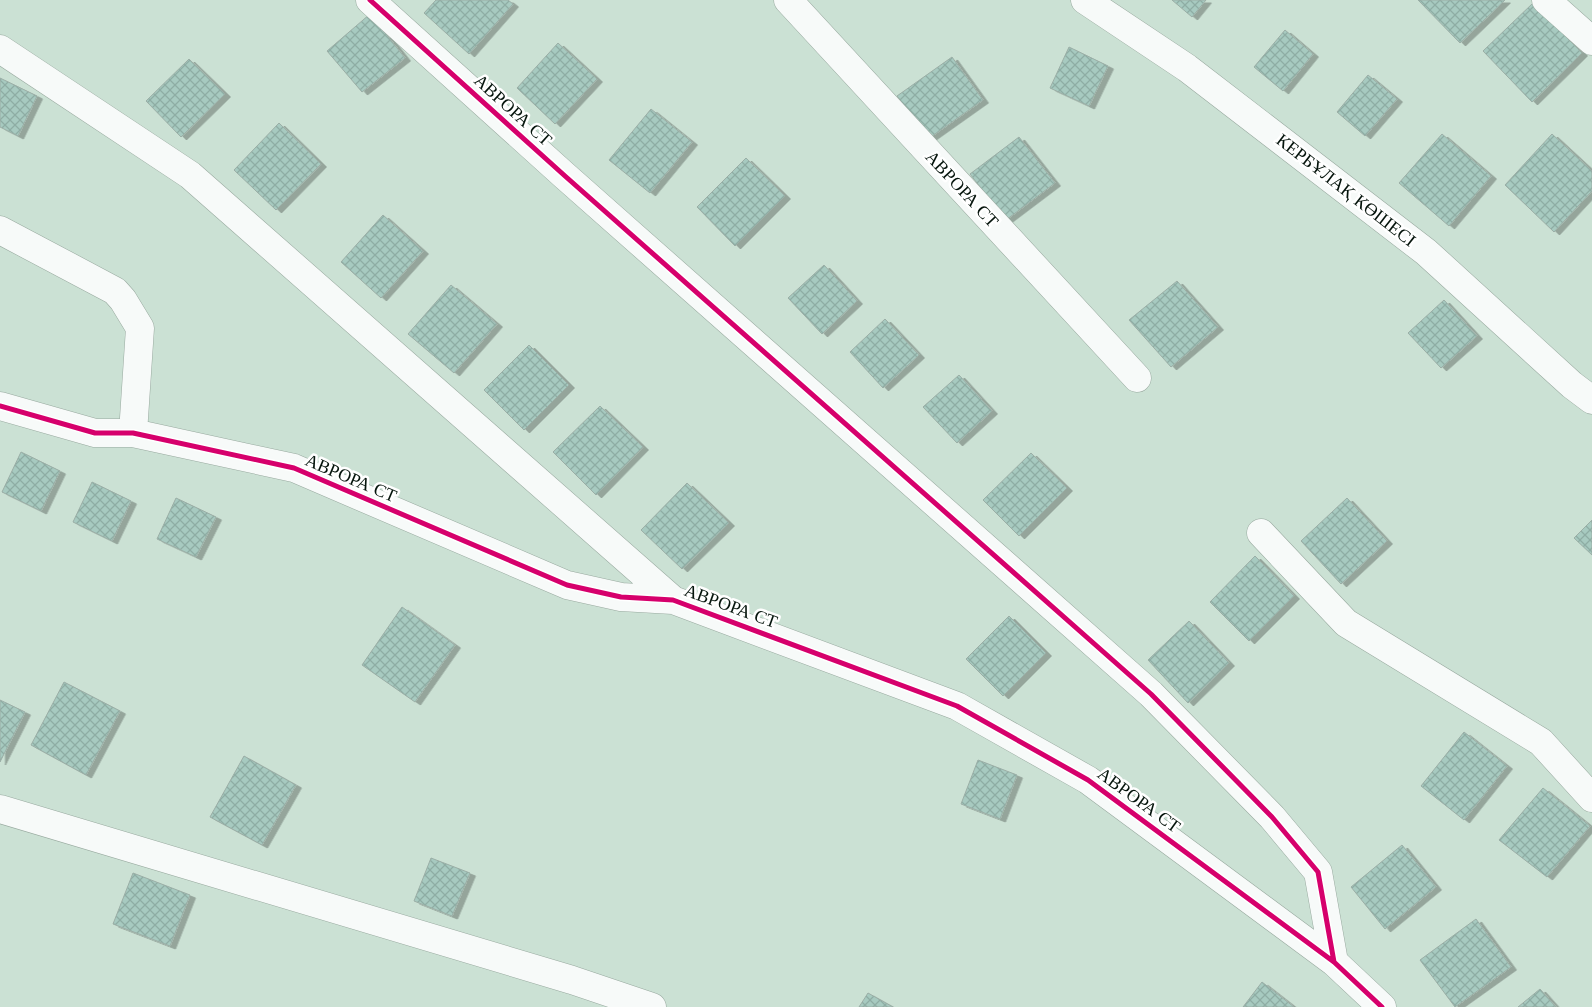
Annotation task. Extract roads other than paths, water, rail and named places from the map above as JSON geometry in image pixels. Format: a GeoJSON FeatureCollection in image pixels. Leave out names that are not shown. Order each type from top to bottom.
{"type":"FeatureCollection","features":[{"type":"Feature","properties":{"kind":"street","name":"АВРОРА СТ"},"geometry":{"type":"LineString","coordinates":[[370,0],[565,176],[1151,694],[1272,817],[1318,872],[1334,962]]}},
{"type":"Feature","properties":{"kind":"street","name":"АВРОРА СТ"},"geometry":{"type":"LineString","coordinates":[[788,0],[1137,378]]}},
{"type":"Feature","properties":{"kind":"street","name":"КЕРБҰЛАҚ КӨШЕСІ"},"geometry":{"type":"LineString","coordinates":[[1085,0],[1187,68],[1426,252],[1592,400]]}},
{"type":"Feature","properties":{"kind":"street"},"geometry":{"type":"LineString","coordinates":[[1546,0],[1592,41]]}},
{"type":"Feature","properties":{"kind":"street"},"geometry":{"type":"LineString","coordinates":[[0,49],[190,175],[674,600]]}},
{"type":"Feature","properties":{"kind":"street"},"geometry":{"type":"LineString","coordinates":[[0,230],[115,291],[123,300],[140,328],[133,433]]}},
{"type":"Feature","properties":{"kind":"street","name":"АВРОРА СТ"},"geometry":{"type":"LineString","coordinates":[[0,406],[95,433],[133,433],[294,468],[567,585],[621,597],[674,600],[957,706],[1088,780],[1334,962],[1382,1007]]}},
{"type":"Feature","properties":{"kind":"street"},"geometry":{"type":"LineString","coordinates":[[1261,533],[1346,623],[1541,742],[1592,798]]}},
{"type":"Feature","properties":{"kind":"street"},"geometry":{"type":"LineString","coordinates":[[0,809],[572,980],[652,1007]]}}]}
